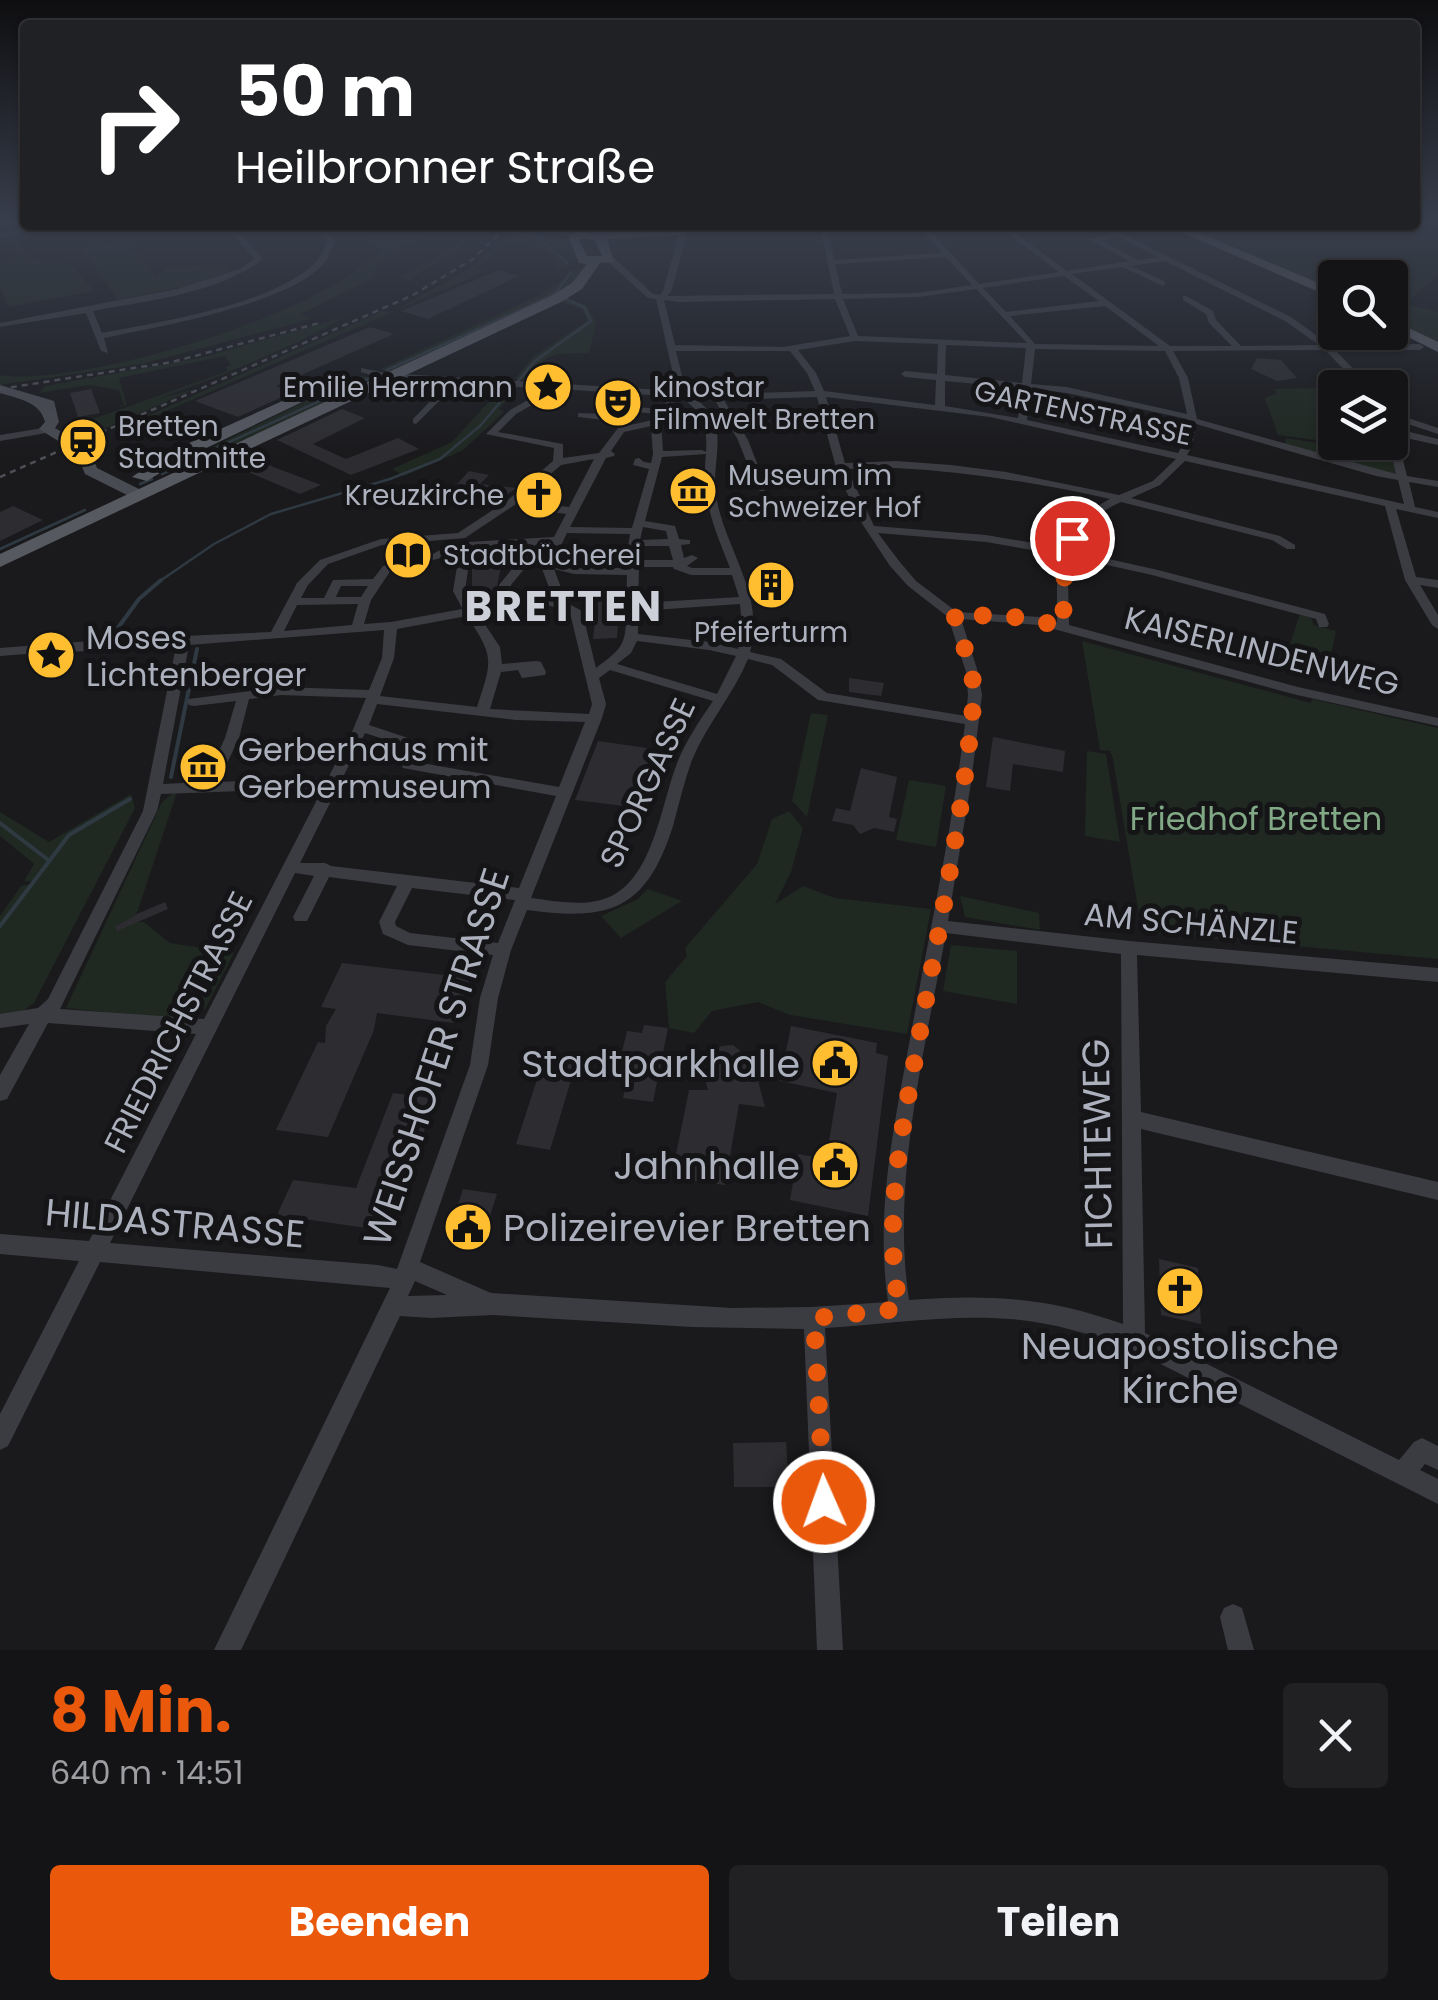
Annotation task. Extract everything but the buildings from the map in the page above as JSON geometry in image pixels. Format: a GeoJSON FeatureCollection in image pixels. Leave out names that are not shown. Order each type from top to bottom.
{"type":"FeatureCollection","features":[{"type":"Feature","properties":{"kind":"main road"},"geometry":{"type":"LineString","coordinates":[[132,492],[146,473],[206,442],[529,298]]}},
{"type":"Feature","properties":{"kind":"main road"},"geometry":{"type":"LineString","coordinates":[[0,561],[74,526],[132,492],[225,453],[558,298]]}},
{"type":"Feature","properties":{"kind":"main road"},"geometry":{"type":"LineString","coordinates":[[1408,333],[1430,346]]}},
{"type":"Feature","properties":{"kind":"main road"},"geometry":{"type":"LineString","coordinates":[[206,442],[201,448],[205,454],[225,453]]}},
{"type":"Feature","properties":{"kind":"street"},"geometry":{"type":"LineString","coordinates":[[0,325],[137,298]]}},
{"type":"Feature","properties":{"kind":"street"},"geometry":{"type":"LineString","coordinates":[[100,336],[252,298]]}},
{"type":"Feature","properties":{"kind":"street"},"geometry":{"type":"LineString","coordinates":[[745,654],[746,600],[710,497],[706,417],[682,394],[660,299],[839,298],[855,338]]}},
{"type":"Feature","properties":{"kind":"street"},"geometry":{"type":"LineString","coordinates":[[991,298],[1028,338],[1023,420]]}},
{"type":"Feature","properties":{"kind":"street"},"geometry":{"type":"LineString","coordinates":[[1063,626],[1066,552],[1081,526],[1113,498],[1158,481],[1180,457],[1192,419],[1188,390],[1166,348],[1100,298]]}},
{"type":"Feature","properties":{"kind":"street"},"geometry":{"type":"LineString","coordinates":[[1186,298],[1212,316],[1230,320]]}},
{"type":"Feature","properties":{"kind":"street"},"geometry":{"type":"LineString","coordinates":[[1247,298],[1288,319],[1318,341]]}},
{"type":"Feature","properties":{"kind":"street"},"geometry":{"type":"LineString","coordinates":[[1006,314],[1107,303]]}},
{"type":"Feature","properties":{"kind":"street"},"geometry":{"type":"LineString","coordinates":[[88,308],[104,351]]}},
{"type":"Feature","properties":{"kind":"street"},"geometry":{"type":"LineString","coordinates":[[1212,316],[1212,321],[1239,348]]}},
{"type":"Feature","properties":{"kind":"street"},"geometry":{"type":"LineString","coordinates":[[670,348],[792,349],[855,338],[1030,346],[1318,347]]}},
{"type":"Feature","properties":{"kind":"street"},"geometry":{"type":"LineString","coordinates":[[940,407],[942,342]]}},
{"type":"Feature","properties":{"kind":"street"},"geometry":{"type":"LineString","coordinates":[[792,349],[811,367],[823,394],[842,466],[872,529],[906,578],[954,614],[972,672],[972,721],[940,926],[905,1111],[890,1228],[892,1269],[900,1309]]}},
{"type":"Feature","properties":{"kind":"street"},"geometry":{"type":"LineString","coordinates":[[1330,350],[1350,370]]}},
{"type":"Feature","properties":{"kind":"street"},"geometry":{"type":"LineString","coordinates":[[364,370],[391,376],[682,394]]}},
{"type":"Feature","properties":{"kind":"street"},"geometry":{"type":"LineString","coordinates":[[905,374],[1112,398],[1403,479],[1438,484]]}},
{"type":"Feature","properties":{"kind":"street"},"geometry":{"type":"LineString","coordinates":[[416,421],[454,380]]}},
{"type":"Feature","properties":{"kind":"street"},"geometry":{"type":"LineString","coordinates":[[558,462],[559,446],[490,434],[513,412],[559,386]]}},
{"type":"Feature","properties":{"kind":"street"},"geometry":{"type":"LineString","coordinates":[[0,390],[36,399],[49,410],[53,429],[83,450],[90,470],[132,492]]}},
{"type":"Feature","properties":{"kind":"street","name":"GARTENSTRASSE"},"geometry":{"type":"LineString","coordinates":[[746,453],[739,433],[717,400],[727,394],[823,394],[1023,420],[1438,514]]}},
{"type":"Feature","properties":{"kind":"street"},"geometry":{"type":"LineString","coordinates":[[581,415],[622,409],[662,412]]}},
{"type":"Feature","properties":{"kind":"street"},"geometry":{"type":"LineString","coordinates":[[543,564],[570,511],[624,424],[622,409]]}},
{"type":"Feature","properties":{"kind":"street"},"geometry":{"type":"LineString","coordinates":[[624,424],[662,412]]}},
{"type":"Feature","properties":{"kind":"street"},"geometry":{"type":"LineString","coordinates":[[0,652],[357,629],[517,602],[561,603],[576,611],[594,676],[627,650],[632,636],[635,532],[657,460],[662,412]]}},
{"type":"Feature","properties":{"kind":"street"},"geometry":{"type":"LineString","coordinates":[[1408,419],[1438,431]]}},
{"type":"Feature","properties":{"kind":"street"},"geometry":{"type":"LineString","coordinates":[[0,438],[53,429]]}},
{"type":"Feature","properties":{"kind":"street"},"geometry":{"type":"LineString","coordinates":[[1408,435],[1438,442]]}},
{"type":"Feature","properties":{"kind":"street"},"geometry":{"type":"LineString","coordinates":[[638,461],[638,466],[657,460],[746,453],[762,489]]}},
{"type":"Feature","properties":{"kind":"street"},"geometry":{"type":"LineString","coordinates":[[357,629],[364,600],[387,568],[437,556],[449,542],[473,529],[558,462],[608,454]]}},
{"type":"Feature","properties":{"kind":"street"},"geometry":{"type":"LineString","coordinates":[[1398,460],[1412,510]]}},
{"type":"Feature","properties":{"kind":"street"},"geometry":{"type":"LineString","coordinates":[[842,466],[949,468],[1113,498],[1276,538],[1291,547]]}},
{"type":"Feature","properties":{"kind":"street"},"geometry":{"type":"LineString","coordinates":[[102,478],[146,473]]}},
{"type":"Feature","properties":{"kind":"street"},"geometry":{"type":"LineString","coordinates":[[524,504],[570,511]]}},
{"type":"Feature","properties":{"kind":"street"},"geometry":{"type":"LineString","coordinates":[[1390,506],[1411,580],[1438,625]]}},
{"type":"Feature","properties":{"kind":"street"},"geometry":{"type":"LineString","coordinates":[[872,529],[947,533],[1066,552],[1321,617],[1323,624]]}},
{"type":"Feature","properties":{"kind":"street"},"geometry":{"type":"LineString","coordinates":[[635,532],[676,537]]}},
{"type":"Feature","properties":{"kind":"street"},"geometry":{"type":"LineString","coordinates":[[276,634],[303,582],[324,562],[382,542],[635,532],[676,537]]}},
{"type":"Feature","properties":{"kind":"street"},"geometry":{"type":"LineString","coordinates":[[676,537],[680,569],[737,571]]}},
{"type":"Feature","properties":{"kind":"street"},"geometry":{"type":"LineString","coordinates":[[382,542],[387,568]]}},
{"type":"Feature","properties":{"kind":"street"},"geometry":{"type":"LineString","coordinates":[[538,544],[525,558],[497,593],[507,598],[466,605],[460,591],[466,554],[477,547],[507,546],[525,558],[574,571],[679,563],[692,558]]}},
{"type":"Feature","properties":{"kind":"street"},"geometry":{"type":"LineString","coordinates":[[543,564],[561,603]]}},
{"type":"Feature","properties":{"kind":"street"},"geometry":{"type":"LineString","coordinates":[[719,566],[737,571]]}},
{"type":"Feature","properties":{"kind":"street"},"geometry":{"type":"LineString","coordinates":[[1411,580],[1438,584]]}},
{"type":"Feature","properties":{"kind":"street"},"geometry":{"type":"LineString","coordinates":[[328,601],[337,582],[375,583]]}},
{"type":"Feature","properties":{"kind":"street"},"geometry":{"type":"LineString","coordinates":[[293,602],[364,600]]}},
{"type":"Feature","properties":{"kind":"street"},"geometry":{"type":"LineString","coordinates":[[619,617],[623,608],[746,600]]}},
{"type":"Feature","properties":{"kind":"street"},"geometry":{"type":"LineString","coordinates":[[471,612],[494,647],[496,668],[483,710]]}},
{"type":"Feature","properties":{"kind":"street","name":"KAISERLINDENWEG"},"geometry":{"type":"LineString","coordinates":[[954,614],[1014,617],[1063,626],[1297,691],[1438,722]]}},
{"type":"Feature","properties":{"kind":"street","name":"FRIEDRICHSTRASSE"},"geometry":{"type":"LineString","coordinates":[[0,1438],[362,727],[388,658],[391,626]]}},
{"type":"Feature","properties":{"kind":"street"},"geometry":{"type":"LineString","coordinates":[[632,636],[745,654],[780,664],[823,697],[972,721]]}},
{"type":"Feature","properties":{"kind":"street"},"geometry":{"type":"LineString","coordinates":[[0,1094],[43,1015],[42,1006],[140,811],[153,794],[184,640]]}},
{"type":"Feature","properties":{"kind":"street","name":"SPORGASSE"},"geometry":{"type":"LineString","coordinates":[[289,867],[592,907],[627,894],[661,838],[688,751],[745,654]]}},
{"type":"Feature","properties":{"kind":"street"},"geometry":{"type":"LineString","coordinates":[[496,668],[522,666]]}},
{"type":"Feature","properties":{"kind":"street"},"geometry":{"type":"LineString","coordinates":[[611,666],[719,699]]}},
{"type":"Feature","properties":{"kind":"street","name":"WEISSHOFER STRASSE"},"geometry":{"type":"LineString","coordinates":[[226,1650],[406,1274],[476,1078],[488,998],[503,950],[560,798],[566,793],[595,718],[600,699],[594,676]]}},
{"type":"Feature","properties":{"kind":"street"},"geometry":{"type":"LineString","coordinates":[[194,702],[281,691],[374,696],[516,716],[595,718]]}},
{"type":"Feature","properties":{"kind":"street"},"geometry":{"type":"LineString","coordinates":[[210,784],[232,738],[243,698]]}},
{"type":"Feature","properties":{"kind":"street"},"geometry":{"type":"LineString","coordinates":[[362,727],[412,744],[408,765],[566,793]]}},
{"type":"Feature","properties":{"kind":"street"},"geometry":{"type":"LineString","coordinates":[[153,794],[210,784],[332,783]]}},
{"type":"Feature","properties":{"kind":"street"},"geometry":{"type":"LineString","coordinates":[[301,917],[325,869]]}},
{"type":"Feature","properties":{"kind":"street"},"geometry":{"type":"LineString","coordinates":[[408,880],[387,922],[388,930],[408,939],[503,950]]}},
{"type":"Feature","properties":{"kind":"street","name":"AM SCHÄNZLE"},"geometry":{"type":"LineString","coordinates":[[940,926],[1129,948],[1438,975]]}},
{"type":"Feature","properties":{"kind":"street","name":"FICHTEWEG"},"geometry":{"type":"LineString","coordinates":[[1129,948],[1134,1339]]}},
{"type":"Feature","properties":{"kind":"street"},"geometry":{"type":"LineString","coordinates":[[0,1021],[43,1015],[207,1027]]}},
{"type":"Feature","properties":{"kind":"street"},"geometry":{"type":"LineString","coordinates":[[1131,1118],[1438,1191]]}},
{"type":"Feature","properties":{"kind":"street","name":"HILDASTRASSE"},"geometry":{"type":"LineString","coordinates":[[0,1244],[378,1275],[406,1274],[490,1304]]}},
{"type":"Feature","properties":{"kind":"street"},"geometry":{"type":"LineString","coordinates":[[394,1305],[422,1310],[490,1304],[730,1318],[814,1318],[900,1309],[1018,1306],[1084,1318],[1134,1339],[1438,1492]]}},
{"type":"Feature","properties":{"kind":"street"},"geometry":{"type":"LineString","coordinates":[[814,1318],[830,1650]]}},
{"type":"Feature","properties":{"kind":"street"},"geometry":{"type":"LineString","coordinates":[[1402,1474],[1422,1450],[1438,1458]]}},
{"type":"Feature","properties":{"kind":"street"},"geometry":{"type":"LineString","coordinates":[[1232,1618],[1241,1650]]}},
{"type":"Feature","properties":{"kind":"green space"},"geometry":{"type":"Polygon","coordinates":[[[5,298],[56,298],[8,307],[5,298]]]}},
{"type":"Feature","properties":{"kind":"green space"},"geometry":{"type":"Polygon","coordinates":[[[309,298],[333,298],[301,314],[311,319],[142,364],[0,385],[0,375],[37,376],[86,370],[201,340],[309,298]]]}},
{"type":"Feature","properties":{"kind":"green space"},"geometry":{"type":"Polygon","coordinates":[[[424,298],[148,419],[143,418],[383,311],[392,312],[424,298]]]}},
{"type":"Feature","properties":{"kind":"green space"},"geometry":{"type":"Polygon","coordinates":[[[533,298],[549,298],[390,372],[381,369],[533,298]]]}},
{"type":"Feature","properties":{"kind":"green space"},"geometry":{"type":"Polygon","coordinates":[[[566,298],[587,306],[596,323],[589,353],[551,356],[523,380],[515,379],[533,357],[587,321],[582,309],[559,301],[566,298]]]}},
{"type":"Feature","properties":{"kind":"green space"},"geometry":{"type":"Polygon","coordinates":[[[1408,305],[1438,312],[1438,344],[1408,328],[1408,305]]]}},
{"type":"Feature","properties":{"kind":"green space"},"geometry":{"type":"Polygon","coordinates":[[[345,317],[253,362],[158,399],[195,389],[77,441],[71,435],[76,425],[228,371],[225,367],[231,365],[225,356],[119,378],[127,405],[118,408],[124,405],[119,390],[89,385],[39,393],[45,386],[204,357],[345,317]]]}},
{"type":"Feature","properties":{"kind":"green space"},"geometry":{"type":"Polygon","coordinates":[[[358,376],[377,378],[224,450],[208,449],[358,376]]]}},
{"type":"Feature","properties":{"kind":"green space"},"geometry":{"type":"Polygon","coordinates":[[[505,384],[519,385],[499,409],[504,412],[462,451],[404,476],[392,469],[452,442],[505,384]]]}},
{"type":"Feature","properties":{"kind":"green space"},"geometry":{"type":"Polygon","coordinates":[[[1318,388],[1318,440],[1278,435],[1265,398],[1277,393],[1275,389],[1318,388]]]}},
{"type":"Feature","properties":{"kind":"green space"},"geometry":{"type":"Polygon","coordinates":[[[1286,438],[1318,443],[1318,454],[1285,446],[1286,438]]]}},
{"type":"Feature","properties":{"kind":"green space"},"geometry":{"type":"Polygon","coordinates":[[[1340,460],[1392,460],[1398,475],[1340,460]]]}},
{"type":"Feature","properties":{"kind":"green space"},"geometry":{"type":"Polygon","coordinates":[[[1300,614],[1311,618],[1314,625],[1336,631],[1331,655],[1290,644],[1300,614]]]}},
{"type":"Feature","properties":{"kind":"green space","name":"Friedhof Bretten"},"geometry":{"type":"Polygon","coordinates":[[[1082,641],[1311,703],[1312,699],[1438,728],[1438,959],[1142,932],[1113,759],[1110,751],[1100,750],[1082,641]]]}},
{"type":"Feature","properties":{"kind":"green space"},"geometry":{"type":"Polygon","coordinates":[[[811,713],[828,715],[807,817],[792,801],[811,713]]]}},
{"type":"Feature","properties":{"kind":"green space"},"geometry":{"type":"Polygon","coordinates":[[[1087,751],[1106,754],[1120,842],[1085,836],[1087,751]]]}},
{"type":"Feature","properties":{"kind":"green space"},"geometry":{"type":"Polygon","coordinates":[[[909,780],[946,786],[936,847],[896,840],[909,780]]]}},
{"type":"Feature","properties":{"kind":"green space"},"geometry":{"type":"Polygon","coordinates":[[[178,789],[134,922],[144,922],[170,943],[234,953],[205,1009],[180,1020],[66,1008],[162,802],[178,789]]]}},
{"type":"Feature","properties":{"kind":"green space"},"geometry":{"type":"Polygon","coordinates":[[[131,794],[135,808],[34,1003],[16,1016],[0,1017],[0,916],[21,886],[37,882],[24,881],[34,864],[0,836],[0,812],[49,842],[131,794]]]}},
{"type":"Feature","properties":{"kind":"green space"},"geometry":{"type":"Polygon","coordinates":[[[789,811],[803,828],[791,872],[775,904],[803,886],[835,898],[931,909],[907,1034],[790,1015],[758,1002],[712,1011],[694,1033],[669,1028],[665,982],[687,956],[685,948],[757,864],[772,819],[789,811]]]}},
{"type":"Feature","properties":{"kind":"green space"},"geometry":{"type":"Polygon","coordinates":[[[648,889],[682,901],[621,938],[601,916],[638,899],[648,889]]]}},
{"type":"Feature","properties":{"kind":"green space"},"geometry":{"type":"Polygon","coordinates":[[[960,896],[1039,913],[1040,930],[965,917],[960,896]]]}},
{"type":"Feature","properties":{"kind":"green space"},"geometry":{"type":"Polygon","coordinates":[[[951,945],[1017,951],[1017,1004],[943,991],[951,945]]]}},
{"type":"Feature","properties":{"kind":"waterway"},"geometry":{"type":"LineString","coordinates":[[387,370],[546,298]]}},
{"type":"Feature","properties":{"kind":"waterway"},"geometry":{"type":"LineString","coordinates":[[160,581],[214,544],[271,514],[390,479],[440,459],[480,426],[535,361],[591,321],[584,307],[566,299]]}},
{"type":"Feature","properties":{"kind":"waterway"},"geometry":{"type":"LineString","coordinates":[[214,449],[370,378]]}},
{"type":"Feature","properties":{"kind":"waterway"},"geometry":{"type":"LineString","coordinates":[[162,474],[196,458]]}},
{"type":"Feature","properties":{"kind":"waterway"},"geometry":{"type":"LineString","coordinates":[[140,484],[152,479]]}},
{"type":"Feature","properties":{"kind":"waterway"},"geometry":{"type":"LineString","coordinates":[[0,549],[85,510]]}},
{"type":"Feature","properties":{"kind":"waterway"},"geometry":{"type":"LineString","coordinates":[[117,629],[139,599],[160,581]]}},
{"type":"Feature","properties":{"kind":"waterway"},"geometry":{"type":"LineString","coordinates":[[171,777],[197,649]]}},
{"type":"Feature","properties":{"kind":"waterway"},"geometry":{"type":"LineString","coordinates":[[0,926],[69,835],[130,799]]}},
{"type":"Feature","properties":{"kind":"waterway"},"geometry":{"type":"LineString","coordinates":[[0,823],[47,859]]}},
{"type":"Feature","properties":{"kind":"railway"},"geometry":{"type":"LineString","coordinates":[[0,477],[406,298]]}},
{"type":"Feature","properties":{"kind":"railway"},"geometry":{"type":"LineString","coordinates":[[0,389],[172,362],[323,322]]}},
{"type":"Feature","properties":{"kind":"place","name":"Emilie Herrmann"},"geometry":{"type":"Point","coordinates":[548,387]}},
{"type":"Feature","properties":{"kind":"place","name":"kinostar Filmwelt Bretten"},"geometry":{"type":"Point","coordinates":[618,403]}},
{"type":"Feature","properties":{"kind":"place","name":"Bretten Stadtmitte"},"geometry":{"type":"Point","coordinates":[83,442]}},
{"type":"Feature","properties":{"kind":"place","name":"Museum im Schweizer Hof"},"geometry":{"type":"Point","coordinates":[693,491]}},
{"type":"Feature","properties":{"kind":"place","name":"Kreuzkirche"},"geometry":{"type":"Point","coordinates":[539,495]}},
{"type":"Feature","properties":{"kind":"place","name":"Stadtbücherei"},"geometry":{"type":"Point","coordinates":[408,555]}},
{"type":"Feature","properties":{"kind":"place","name":"Pfeiferturm"},"geometry":{"type":"Point","coordinates":[771,585]}},
{"type":"Feature","properties":{"kind":"place","name":"Moses Lichtenberger"},"geometry":{"type":"Point","coordinates":[51,655]}},
{"type":"Feature","properties":{"kind":"place","name":"Gerberhaus mit Gerbermuseum"},"geometry":{"type":"Point","coordinates":[203,767]}},
{"type":"Feature","properties":{"kind":"place","name":"Stadtparkhalle"},"geometry":{"type":"Point","coordinates":[835,1063]}},
{"type":"Feature","properties":{"kind":"place","name":"Jahnhalle"},"geometry":{"type":"Point","coordinates":[835,1165]}},
{"type":"Feature","properties":{"kind":"place","name":"Polizeirevier Bretten"},"geometry":{"type":"Point","coordinates":[468,1227]}},
{"type":"Feature","properties":{"kind":"place","name":"Neuapostolische Kirche"},"geometry":{"type":"Point","coordinates":[1180,1291]}},
{"type":"Feature","properties":{"kind":"district","name":"BRETTEN"},"geometry":{"type":"Point","coordinates":[564,606]}},
{"type":"Feature","properties":{"kind":"route"},"geometry":{"type":"LineString","coordinates":[[824,1502],[814,1318],[900,1309],[892,1269],[890,1228],[905,1111],[940,926],[974,695],[972,672],[954,614],[1014,617],[1063,626],[1065,560],[1072,538]]}}]}
